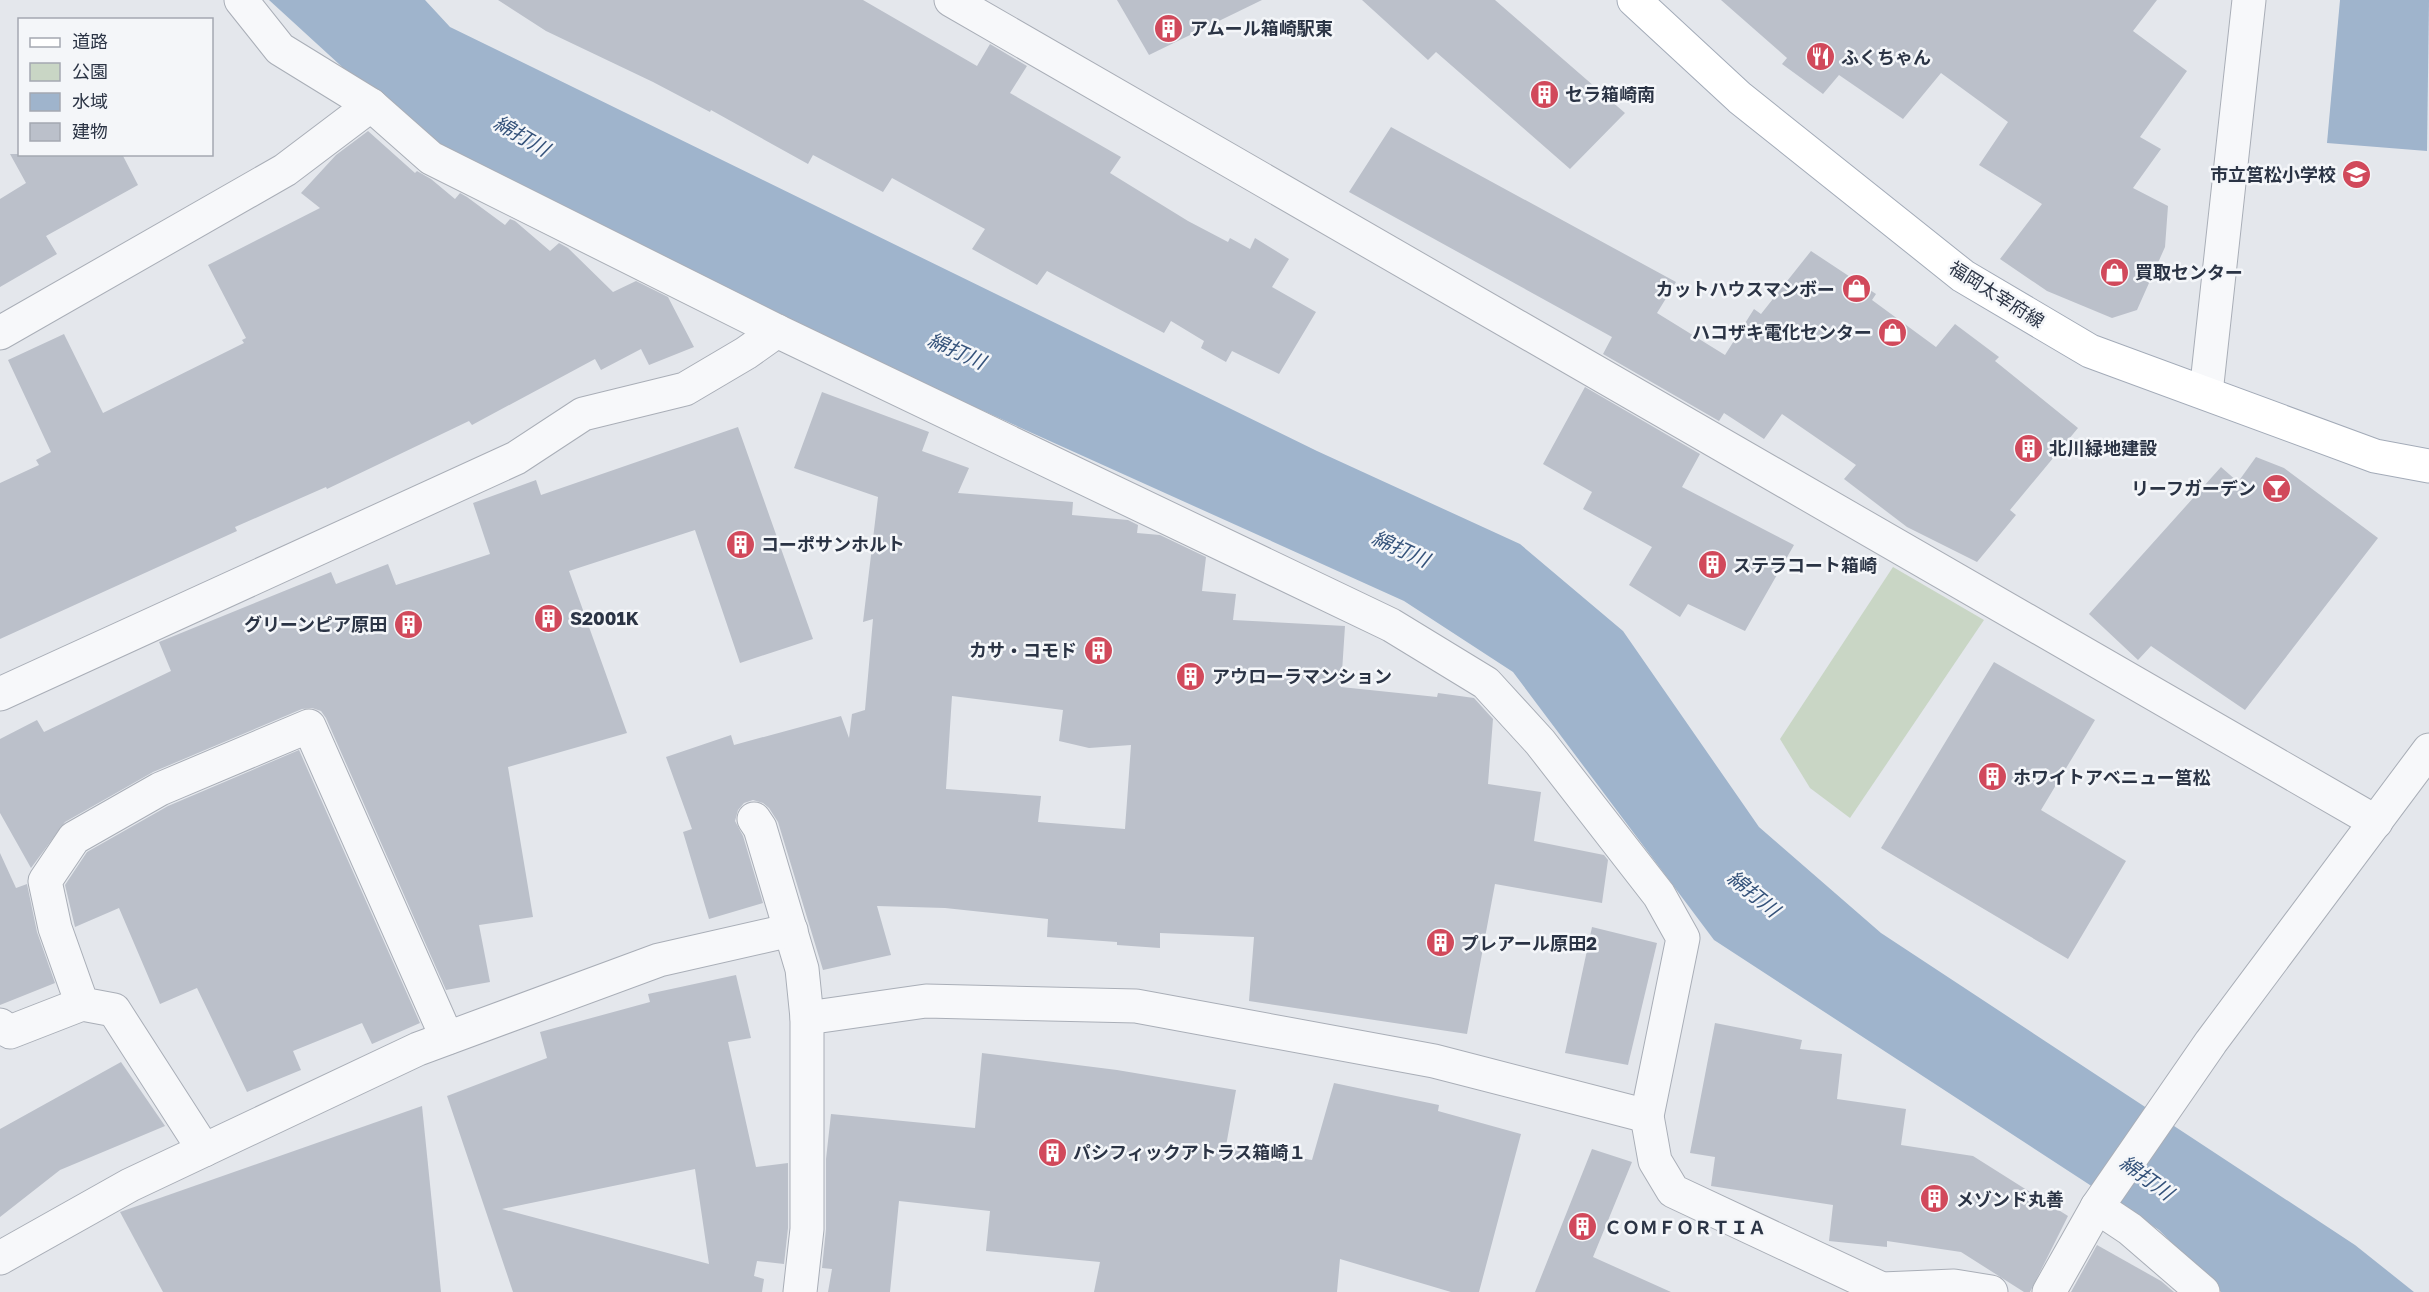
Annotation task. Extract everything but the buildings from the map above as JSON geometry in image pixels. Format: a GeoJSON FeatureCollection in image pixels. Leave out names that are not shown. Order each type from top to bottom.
{"type":"FeatureCollection","features":[{"type":"Feature","properties":{"kind":"main road","name":"福岡太宰府線"},"geometry":{"type":"LineString","coordinates":[[1634,0],[1740,98],[1964,276],[2090,351],[2375,456],[2429,466]]}},
{"type":"Feature","properties":{"kind":"street"},"geometry":{"type":"LineString","coordinates":[[241,0],[280,49],[371,105],[431,158],[777,331],[1391,625],[1486,683],[1540,742],[1652,886],[1683,938],[1647,1116],[1655,1161],[1672,1191],[1882,1290],[1954,1286],[1991,1292]]}},
{"type":"Feature","properties":{"kind":"street"},"geometry":{"type":"LineString","coordinates":[[951,0],[2376,822]]}},
{"type":"Feature","properties":{"kind":"street"},"geometry":{"type":"LineString","coordinates":[[2206,393],[2249,0]]}},
{"type":"Feature","properties":{"kind":"street"},"geometry":{"type":"LineString","coordinates":[[0,333],[285,170],[371,105]]}},
{"type":"Feature","properties":{"kind":"street"},"geometry":{"type":"LineString","coordinates":[[0,694],[516,458],[583,414],[685,389],[777,331]]}},
{"type":"Feature","properties":{"kind":"street"},"geometry":{"type":"LineString","coordinates":[[82,1004],[55,928],[45,881],[74,838],[160,789],[309,726],[447,1038]]}},
{"type":"Feature","properties":{"kind":"street"},"geometry":{"type":"LineString","coordinates":[[2049,1292],[2097,1207],[2211,1042],[2429,750]]}},
{"type":"Feature","properties":{"kind":"street"},"geometry":{"type":"LineString","coordinates":[[754,819],[760,828],[802,969],[807,1018],[807,1229],[800,1292]]}},
{"type":"Feature","properties":{"kind":"street"},"geometry":{"type":"LineString","coordinates":[[0,1258],[130,1185],[418,1049],[659,960],[791,930]]}},
{"type":"Feature","properties":{"kind":"street"},"geometry":{"type":"LineString","coordinates":[[807,1018],[926,1001],[1136,1006],[1434,1061],[1647,1116]]}},
{"type":"Feature","properties":{"kind":"street"},"geometry":{"type":"LineString","coordinates":[[0,1025],[10,1032],[82,1004],[114,1010],[204,1150]]}},
{"type":"Feature","properties":{"kind":"street"},"geometry":{"type":"LineString","coordinates":[[2097,1207],[2130,1229],[2203,1292]]}},
{"type":"Feature","properties":{"kind":"green space"},"geometry":{"type":"Polygon","coordinates":[[[1893,567],[1984,620],[1850,818],[1810,788],[1780,739],[1893,567]]]}},
{"type":"Feature","properties":{"kind":"water","name":"綿打川"},"geometry":{"type":"Polygon","coordinates":[[[269,0],[425,0],[450,27],[1317,451],[1520,544],[1623,631],[1759,827],[1881,933],[2355,1245],[2414,1292],[2221,1292],[2159,1230],[1714,940],[1513,672],[1404,601],[749,305],[434,151],[269,0]]]}},
{"type":"Feature","properties":{"kind":"water"},"geometry":{"type":"Polygon","coordinates":[[[2340,0],[2429,0],[2427,151],[2327,143],[2340,0]]]}},
{"type":"Feature","properties":{"kind":"place","name":"アムール箱崎駅東"},"geometry":{"type":"Point","coordinates":[1169,28]}},
{"type":"Feature","properties":{"kind":"place","name":"ふくちゃん"},"geometry":{"type":"Point","coordinates":[1820,57]}},
{"type":"Feature","properties":{"kind":"place","name":"セラ箱崎南"},"geometry":{"type":"Point","coordinates":[1544,94]}},
{"type":"Feature","properties":{"kind":"place","name":"市立筥松小学校"},"geometry":{"type":"Point","coordinates":[2357,174]}},
{"type":"Feature","properties":{"kind":"place","name":"買取センター"},"geometry":{"type":"Point","coordinates":[2114,272]}},
{"type":"Feature","properties":{"kind":"place","name":"カットハウスマンボー"},"geometry":{"type":"Point","coordinates":[1856,289]}},
{"type":"Feature","properties":{"kind":"place","name":"ハコザキ電化センター"},"geometry":{"type":"Point","coordinates":[1893,332]}},
{"type":"Feature","properties":{"kind":"place","name":"北川緑地建設"},"geometry":{"type":"Point","coordinates":[2028,448]}},
{"type":"Feature","properties":{"kind":"place","name":"リーフガーデン"},"geometry":{"type":"Point","coordinates":[2277,488]}},
{"type":"Feature","properties":{"kind":"place","name":"コーポサンホルト"},"geometry":{"type":"Point","coordinates":[740,544]}},
{"type":"Feature","properties":{"kind":"place","name":"ステラコート箱崎"},"geometry":{"type":"Point","coordinates":[1712,565]}},
{"type":"Feature","properties":{"kind":"place","name":"S2001K"},"geometry":{"type":"Point","coordinates":[549,618]}},
{"type":"Feature","properties":{"kind":"place","name":"グリーンピア原田"},"geometry":{"type":"Point","coordinates":[408,624]}},
{"type":"Feature","properties":{"kind":"place","name":"カサ・コモド"},"geometry":{"type":"Point","coordinates":[1098,650]}},
{"type":"Feature","properties":{"kind":"place","name":"アウローラマンション"},"geometry":{"type":"Point","coordinates":[1191,676]}},
{"type":"Feature","properties":{"kind":"place","name":"ホワイトアベニュー筥松"},"geometry":{"type":"Point","coordinates":[1992,777]}},
{"type":"Feature","properties":{"kind":"place","name":"プレアール原田2"},"geometry":{"type":"Point","coordinates":[1440,943]}},
{"type":"Feature","properties":{"kind":"place","name":"パシフィックアトラス箱崎１"},"geometry":{"type":"Point","coordinates":[1052,1152]}},
{"type":"Feature","properties":{"kind":"place","name":"メゾンド丸善"},"geometry":{"type":"Point","coordinates":[1935,1199]}},
{"type":"Feature","properties":{"kind":"place","name":"ＣＯＭＦＯＲＴＩＡ"},"geometry":{"type":"Point","coordinates":[1583,1227]}}]}
